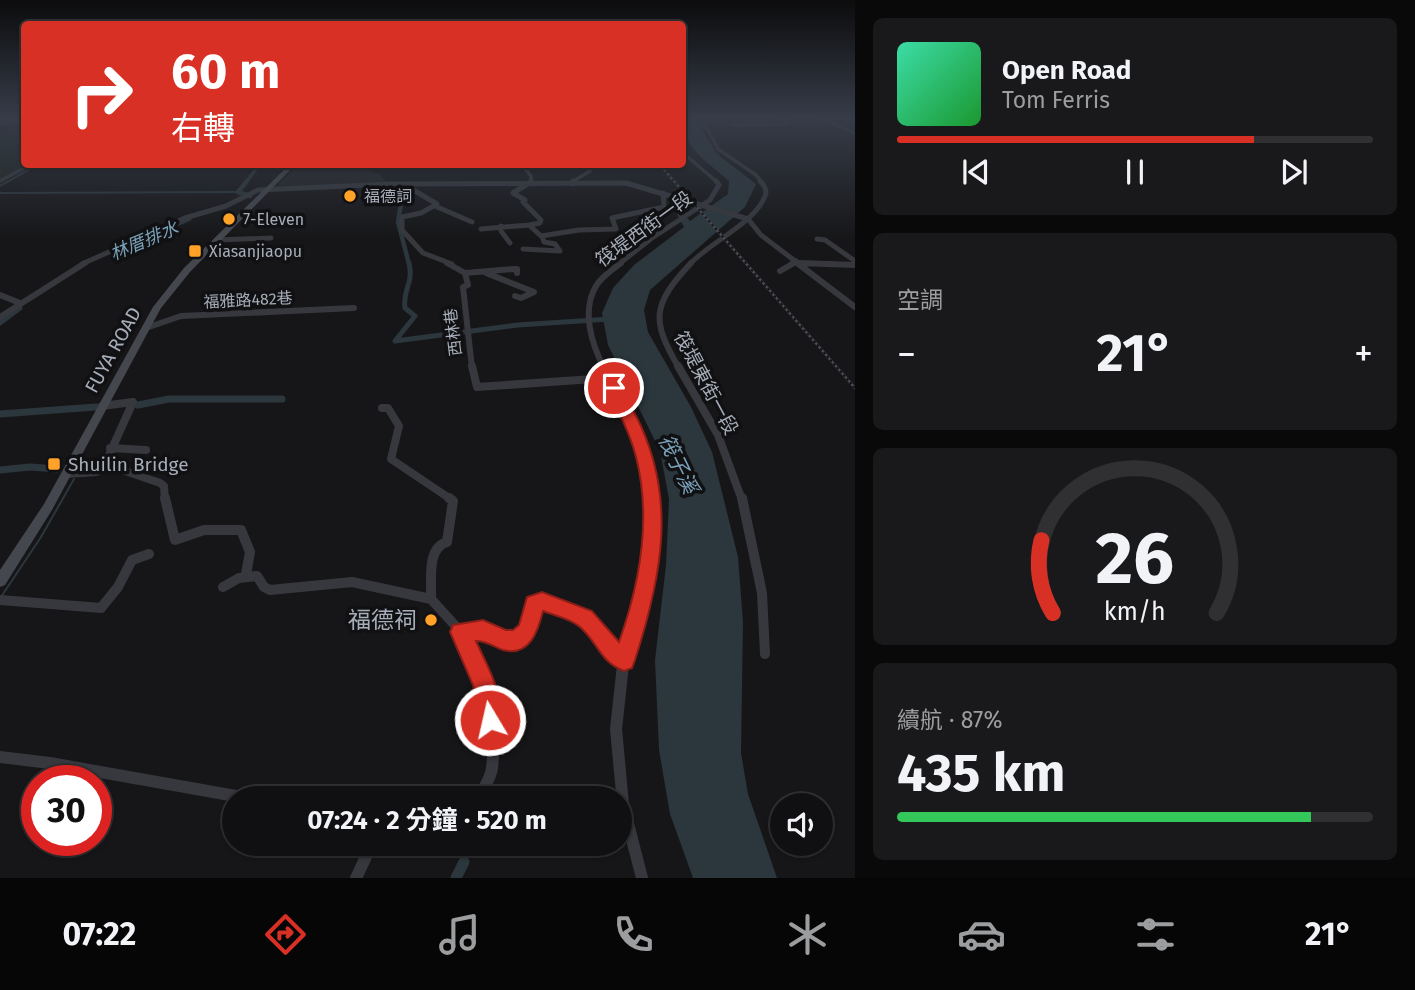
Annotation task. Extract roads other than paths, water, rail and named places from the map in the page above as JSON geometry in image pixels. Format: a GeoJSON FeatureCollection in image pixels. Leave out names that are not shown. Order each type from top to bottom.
{"type":"FeatureCollection","features":[{"type":"Feature","properties":{"kind":"main road","name":"FUYA ROAD"},"geometry":{"type":"LineString","coordinates":[[0,581],[22,550],[156,307],[217,240],[290,168]]}},
{"type":"Feature","properties":{"kind":"street","name":"筏堤西街一段"},"geometry":{"type":"LineString","coordinates":[[642,878],[623,804],[616,729],[624,660],[643,601],[652,537],[651,489],[634,428],[595,351],[588,315],[596,286],[612,270],[652,237],[704,205],[718,192],[718,182],[689,158]]}},
{"type":"Feature","properties":{"kind":"street","name":"筏堤東街一段"},"geometry":{"type":"LineString","coordinates":[[728,158],[763,182],[766,195],[746,218],[704,249],[680,272],[661,300],[659,327],[667,348],[718,435],[743,502],[762,593],[765,654]]}},
{"type":"Feature","properties":{"kind":"street"},"geometry":{"type":"LineString","coordinates":[[0,181],[24,168]]}},
{"type":"Feature","properties":{"kind":"street"},"geometry":{"type":"LineString","coordinates":[[481,229],[540,223],[541,220],[523,202],[525,200],[513,193],[529,184],[531,176],[524,168]]}},
{"type":"Feature","properties":{"kind":"street"},"geometry":{"type":"LineString","coordinates":[[573,184],[572,181],[577,176],[590,171],[588,168]]}},
{"type":"Feature","properties":{"kind":"street"},"geometry":{"type":"LineString","coordinates":[[0,317],[86,262],[139,237],[226,206],[257,190],[405,185],[626,183],[663,192],[746,218],[761,235],[855,307]]}},
{"type":"Feature","properties":{"kind":"street"},"geometry":{"type":"LineString","coordinates":[[405,185],[413,192],[430,198],[435,206],[472,222]]}},
{"type":"Feature","properties":{"kind":"street"},"geometry":{"type":"LineString","coordinates":[[536,243],[579,230],[616,229],[612,218],[664,207],[663,192]]}},
{"type":"Feature","properties":{"kind":"street"},"geometry":{"type":"LineString","coordinates":[[435,206],[421,213],[402,216],[400,221],[402,230],[423,253],[456,266],[466,273],[514,269],[517,269],[517,273]]}},
{"type":"Feature","properties":{"kind":"street"},"geometry":{"type":"LineString","coordinates":[[523,249],[560,251],[555,244],[543,239],[529,225]]}},
{"type":"Feature","properties":{"kind":"street"},"geometry":{"type":"LineString","coordinates":[[502,226],[501,231],[510,243]]}},
{"type":"Feature","properties":{"kind":"street"},"geometry":{"type":"LineString","coordinates":[[217,240],[271,237]]}},
{"type":"Feature","properties":{"kind":"street"},"geometry":{"type":"LineString","coordinates":[[817,239],[825,240],[855,263]]}},
{"type":"Feature","properties":{"kind":"street"},"geometry":{"type":"LineString","coordinates":[[780,271],[797,262],[855,263]]}},
{"type":"Feature","properties":{"kind":"street"},"geometry":{"type":"LineString","coordinates":[[486,272],[534,292],[521,298],[515,296]]}},
{"type":"Feature","properties":{"kind":"street","name":"西林巷"},"geometry":{"type":"LineString","coordinates":[[466,273],[468,285],[463,287],[466,329],[477,387],[594,379],[604,369]]}},
{"type":"Feature","properties":{"kind":"street"},"geometry":{"type":"LineString","coordinates":[[0,295],[20,303]]}},
{"type":"Feature","properties":{"kind":"street","name":"福雅路482巷"},"geometry":{"type":"LineString","coordinates":[[146,328],[181,316],[354,308]]}},
{"type":"Feature","properties":{"kind":"street"},"geometry":{"type":"LineString","coordinates":[[65,474],[96,472],[106,464],[110,448],[133,402],[102,406]]}},
{"type":"Feature","properties":{"kind":"street"},"geometry":{"type":"LineString","coordinates":[[382,408],[388,408],[400,425],[401,432],[391,460],[453,501],[447,542],[440,544],[433,554],[431,599]]}},
{"type":"Feature","properties":{"kind":"street"},"geometry":{"type":"LineString","coordinates":[[110,448],[145,450]]}},
{"type":"Feature","properties":{"kind":"street"},"geometry":{"type":"LineString","coordinates":[[106,464],[148,477],[163,486],[163,503],[170,514],[175,540],[204,530],[241,530],[249,549],[250,564],[246,575]]}},
{"type":"Feature","properties":{"kind":"street"},"geometry":{"type":"LineString","coordinates":[[2,600],[101,608],[118,586],[132,560],[149,554]]}},
{"type":"Feature","properties":{"kind":"street"},"geometry":{"type":"LineString","coordinates":[[223,587],[234,578],[246,575],[257,576],[264,587],[270,590],[352,582],[431,599],[461,632],[484,685],[490,720],[492,770],[485,786]]}},
{"type":"Feature","properties":{"kind":"street"},"geometry":{"type":"LineString","coordinates":[[461,632],[483,631],[506,640],[517,640],[528,631],[534,604],[542,601],[585,618],[593,624],[604,642],[624,660]]}},
{"type":"Feature","properties":{"kind":"street"},"geometry":{"type":"LineString","coordinates":[[0,757],[50,763],[222,794]]}},
{"type":"Feature","properties":{"kind":"street"},"geometry":{"type":"LineString","coordinates":[[356,878],[366,856]]}},
{"type":"Feature","properties":{"kind":"water","name":"筏子溪"},"geometry":{"type":"Polygon","coordinates":[[[703,158],[722,158],[756,184],[745,207],[650,290],[644,310],[648,332],[691,407],[712,452],[738,557],[743,622],[741,753],[748,794],[777,878],[693,878],[670,814],[659,750],[655,660],[666,565],[669,499],[660,451],[608,345],[602,313],[613,288],[634,265],[684,227],[673,207],[676,206],[690,221],[728,194],[729,181],[703,158]]]}},
{"type":"Feature","properties":{"kind":"waterway"},"geometry":{"type":"LineString","coordinates":[[0,186],[32,168]]}},
{"type":"Feature","properties":{"kind":"waterway","name":"林厝排水"},"geometry":{"type":"LineString","coordinates":[[246,182],[257,168]]}},
{"type":"Feature","properties":{"kind":"waterway","name":"林厝排水"},"geometry":{"type":"LineString","coordinates":[[247,181],[238,192],[250,196]]}},
{"type":"Feature","properties":{"kind":"waterway"},"geometry":{"type":"LineString","coordinates":[[392,185],[401,203],[398,222],[409,264]]}},
{"type":"Feature","properties":{"kind":"waterway"},"geometry":{"type":"LineString","coordinates":[[0,193],[238,192]]}},
{"type":"Feature","properties":{"kind":"waterway","name":"林厝排水"},"geometry":{"type":"LineString","coordinates":[[159,232],[189,219]]}},
{"type":"Feature","properties":{"kind":"waterway"},"geometry":{"type":"LineString","coordinates":[[409,263],[410,276],[405,308],[415,316],[395,341],[518,325],[610,319]]}},
{"type":"Feature","properties":{"kind":"waterway","name":"林厝排水"},"geometry":{"type":"LineString","coordinates":[[0,323],[20,308]]}},
{"type":"Feature","properties":{"kind":"waterway"},"geometry":{"type":"LineString","coordinates":[[138,405],[169,399],[282,399]]}},
{"type":"Feature","properties":{"kind":"waterway","name":"林厝排水"},"geometry":{"type":"LineString","coordinates":[[0,414],[96,407]]}},
{"type":"Feature","properties":{"kind":"waterway"},"geometry":{"type":"LineString","coordinates":[[0,470],[30,467],[57,469]]}},
{"type":"Feature","properties":{"kind":"waterway"},"geometry":{"type":"LineString","coordinates":[[1,597],[41,537],[74,479]]}},
{"type":"Feature","properties":{"kind":"waterway"},"geometry":{"type":"LineString","coordinates":[[456,878],[464,862]]}},
{"type":"Feature","properties":{"kind":"railway"},"geometry":{"type":"LineString","coordinates":[[662,168],[855,388]]}},
{"type":"Feature","properties":{"kind":"place","name":"福德詞"},"geometry":{"type":"Point","coordinates":[350,196]}},
{"type":"Feature","properties":{"kind":"place","name":"7-Eleven"},"geometry":{"type":"Point","coordinates":[229,219]}},
{"type":"Feature","properties":{"kind":"place","name":"Xiasanjiaopu"},"geometry":{"type":"Point","coordinates":[195,251]}},
{"type":"Feature","properties":{"kind":"place","name":"Shuilin Bridge"},"geometry":{"type":"Point","coordinates":[54,464]}},
{"type":"Feature","properties":{"kind":"place","name":"福德祠"},"geometry":{"type":"Point","coordinates":[431,620]}}]}
